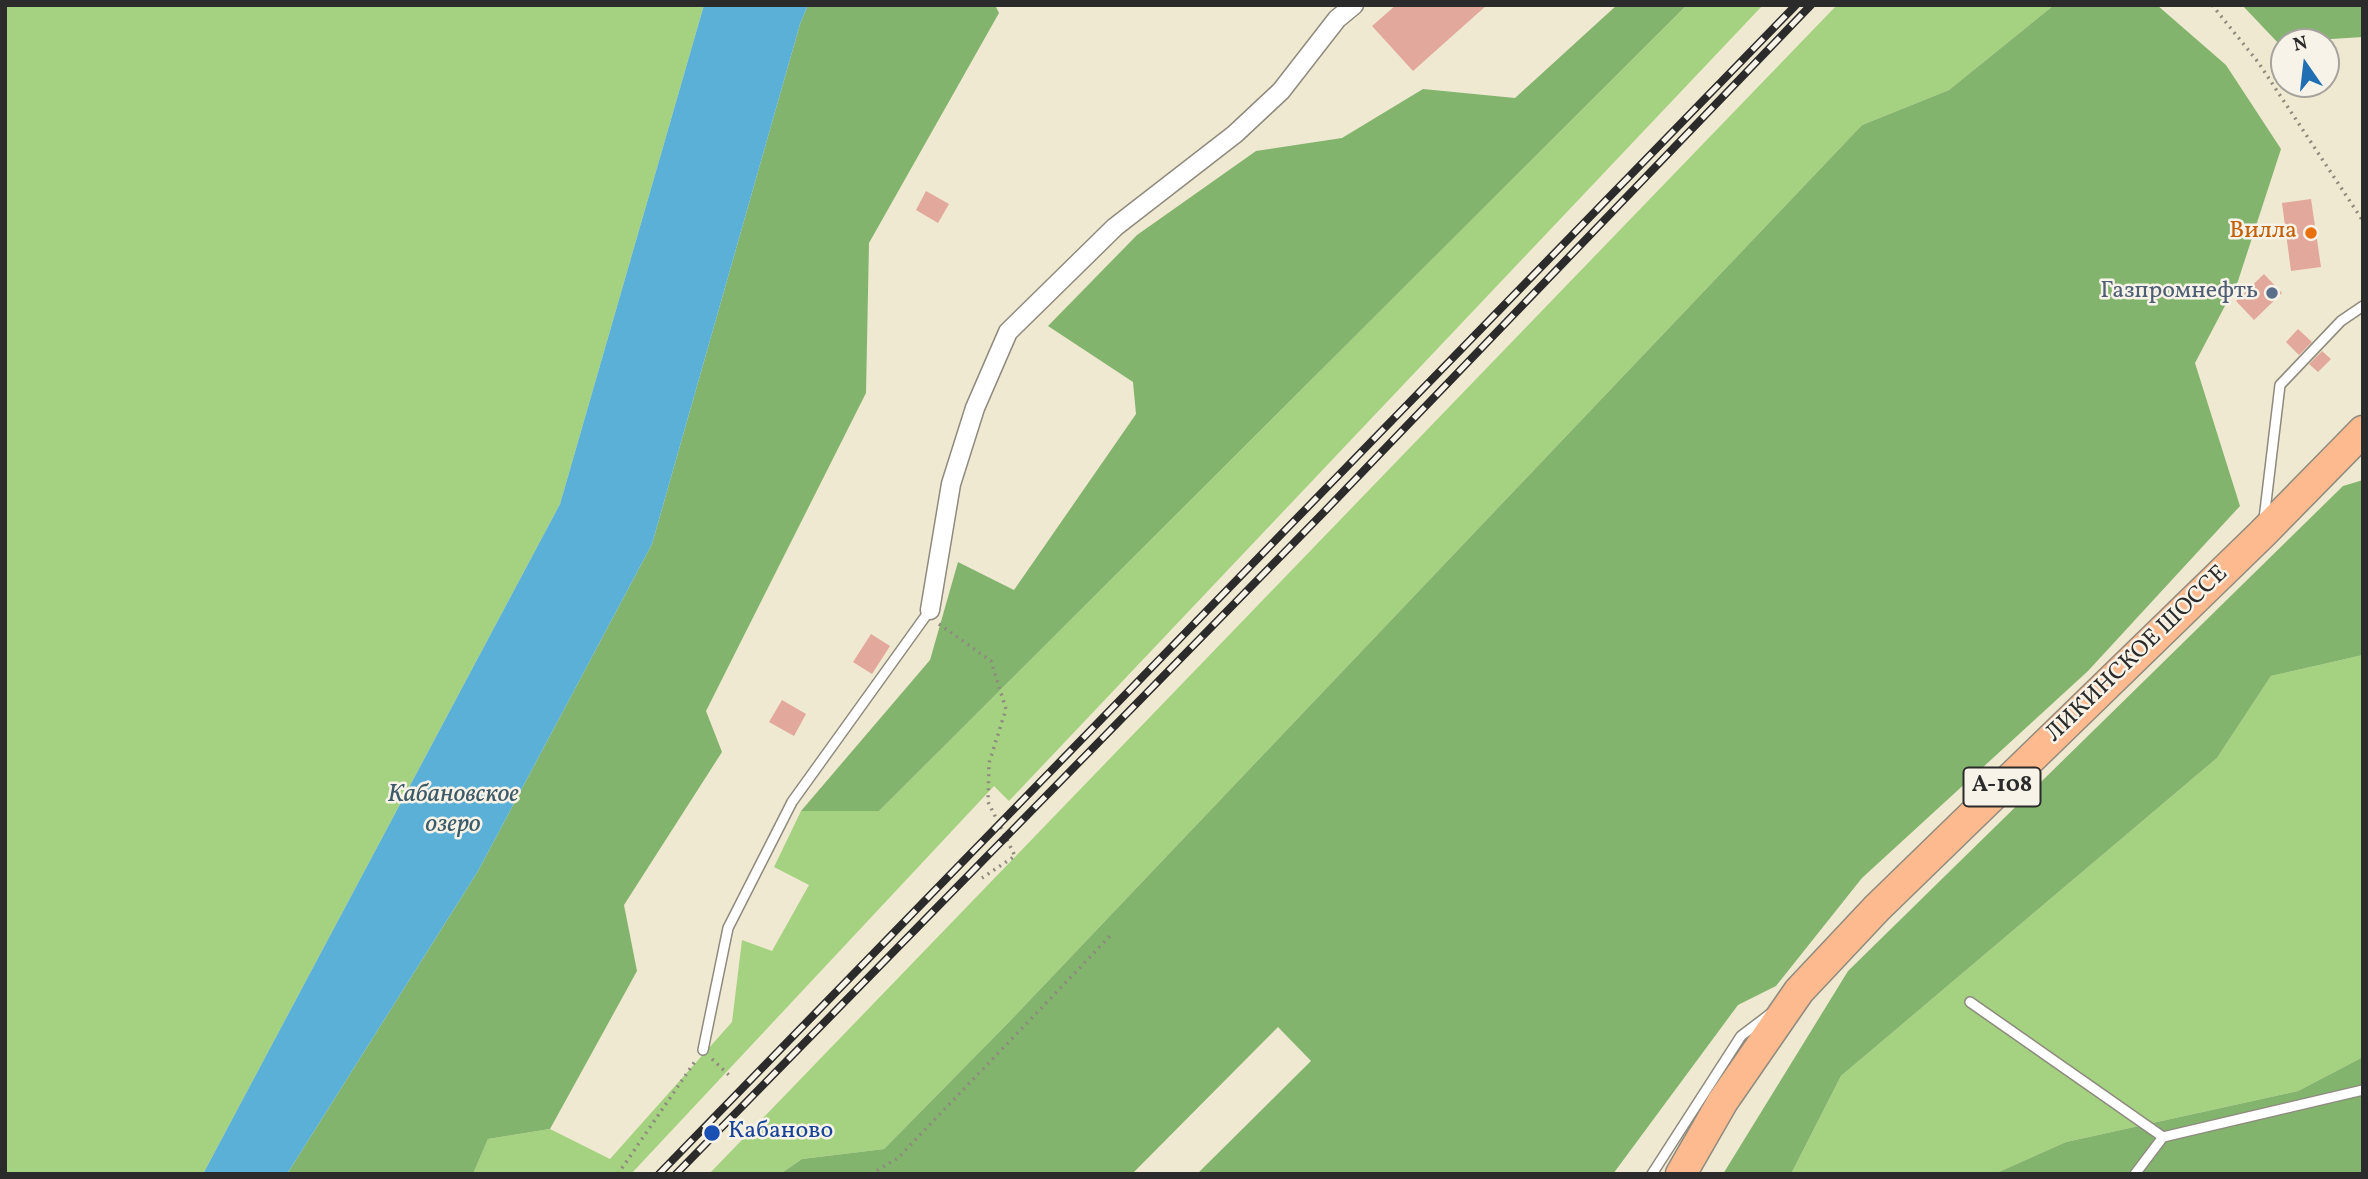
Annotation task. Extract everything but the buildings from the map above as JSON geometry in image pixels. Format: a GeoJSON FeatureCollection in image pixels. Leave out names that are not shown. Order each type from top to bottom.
{"type":"FeatureCollection","features":[{"type":"Feature","properties":{"kind":"highway","name":"ЛИКИНСКОЕ ШОССЕ"},"geometry":{"type":"LineString","coordinates":[[1681,1174],[1723,1101],[1799,991],[1877,908],[2262,534],[2363,431]]}},
{"type":"Feature","properties":{"kind":"street"},"geometry":{"type":"LineString","coordinates":[[930,610],[951,484],[975,408],[1007,332],[1115,227],[1235,134],[1281,90],[1337,19],[1354,5]]}},
{"type":"Feature","properties":{"kind":"lane"},"geometry":{"type":"LineString","coordinates":[[2262,534],[2280,386],[2341,321],[2363,306]]}},
{"type":"Feature","properties":{"kind":"lane"},"geometry":{"type":"LineString","coordinates":[[703,1050],[728,928],[792,802],[930,610]]}},
{"type":"Feature","properties":{"kind":"lane"},"geometry":{"type":"LineString","coordinates":[[1652,1174],[1741,1036],[1799,991]]}},
{"type":"Feature","properties":{"kind":"lane"},"geometry":{"type":"LineString","coordinates":[[1970,1002],[2163,1137]]}},
{"type":"Feature","properties":{"kind":"lane"},"geometry":{"type":"LineString","coordinates":[[2135,1174],[2163,1137],[2363,1090]]}},
{"type":"Feature","properties":{"kind":"path"},"geometry":{"type":"LineString","coordinates":[[2212,5],[2258,62],[2363,221]]}},
{"type":"Feature","properties":{"kind":"path"},"geometry":{"type":"LineString","coordinates":[[930,610],[940,627],[991,661],[1006,709],[989,763],[988,803],[1015,856],[982,878]]}},
{"type":"Feature","properties":{"kind":"path"},"geometry":{"type":"LineString","coordinates":[[871,1174],[898,1158],[1112,934]]}},
{"type":"Feature","properties":{"kind":"path"},"geometry":{"type":"LineString","coordinates":[[618,1174],[703,1050],[731,1077]]}},
{"type":"Feature","properties":{"kind":"green space"},"geometry":{"type":"Polygon","coordinates":[[[5,5],[704,5],[560,504],[203,1174],[5,1174],[5,5]]]}},
{"type":"Feature","properties":{"kind":"green space"},"geometry":{"type":"Polygon","coordinates":[[[808,5],[995,5],[999,13],[869,243],[866,393],[706,711],[722,752],[624,905],[637,971],[550,1129],[488,1139],[473,1174],[287,1174],[478,871],[652,544],[800,24],[808,5]]]}},
{"type":"Feature","properties":{"kind":"green space"},"geometry":{"type":"Polygon","coordinates":[[[1617,5],[1687,5],[879,811],[801,811],[930,660],[958,562],[1014,590],[1136,414],[1133,382],[1048,326],[1137,235],[1256,151],[1342,138],[1423,89],[1515,98],[1617,5]]]}},
{"type":"Feature","properties":{"kind":"green space"},"geometry":{"type":"Polygon","coordinates":[[[1687,5],[1763,5],[1009,801],[994,786],[631,1174],[473,1174],[488,1139],[550,1129],[610,1159],[732,1022],[742,940],[772,951],[809,885],[774,867],[801,811],[879,811],[1687,5]]]}},
{"type":"Feature","properties":{"kind":"green space"},"geometry":{"type":"Polygon","coordinates":[[[1837,5],[2054,5],[1949,90],[1862,125],[1009,1022],[884,1149],[802,1159],[780,1174],[709,1174],[1837,5]]]}},
{"type":"Feature","properties":{"kind":"green space"},"geometry":{"type":"Polygon","coordinates":[[[2054,5],[2157,5],[2226,65],[2281,149],[2238,281],[2195,363],[2240,506],[2088,671],[1862,878],[1776,986],[1738,1005],[1613,1174],[1197,1174],[1311,1061],[1278,1027],[1132,1174],[780,1174],[802,1159],[884,1149],[1009,1022],[1862,125],[1949,90],[2054,5]]]}},
{"type":"Feature","properties":{"kind":"green space"},"geometry":{"type":"Polygon","coordinates":[[[2242,5],[2363,5],[2363,37],[2340,38],[2340,28],[2270,28],[2270,34],[2242,5]]]}},
{"type":"Feature","properties":{"kind":"green space"},"geometry":{"type":"Polygon","coordinates":[[[2363,480],[2363,655],[2271,676],[2217,758],[1841,1076],[1791,1174],[1723,1174],[1848,971],[2343,486],[2363,480]]]}},
{"type":"Feature","properties":{"kind":"green space"},"geometry":{"type":"Polygon","coordinates":[[[2363,655],[2363,1057],[2298,1091],[2066,1142],[1994,1174],[1791,1174],[1841,1076],[2217,758],[2271,676],[2363,655]]]}},
{"type":"Feature","properties":{"kind":"green space"},"geometry":{"type":"Polygon","coordinates":[[[2363,1057],[2363,1174],[1994,1174],[2066,1142],[2298,1091],[2363,1057]]]}},
{"type":"Feature","properties":{"kind":"water","name":"Кабановское озеро"},"geometry":{"type":"Polygon","coordinates":[[[704,5],[808,5],[800,24],[652,544],[478,871],[287,1174],[203,1174],[560,504],[704,5]]]}},
{"type":"Feature","properties":{"kind":"railway"},"geometry":{"type":"LineString","coordinates":[[659,1174],[1796,5]]}},
{"type":"Feature","properties":{"kind":"railway"},"geometry":{"type":"LineString","coordinates":[[676,1174],[1323,513],[1811,5]]}},
{"type":"Feature","properties":{"kind":"place","name":"Вилла"},"geometry":{"type":"Point","coordinates":[2311,233]}},
{"type":"Feature","properties":{"kind":"place","name":"Газпромнефть"},"geometry":{"type":"Point","coordinates":[2272,293]}},
{"type":"Feature","properties":{"kind":"place","name":"Кабаново"},"geometry":{"type":"Point","coordinates":[712,1133]}}]}
